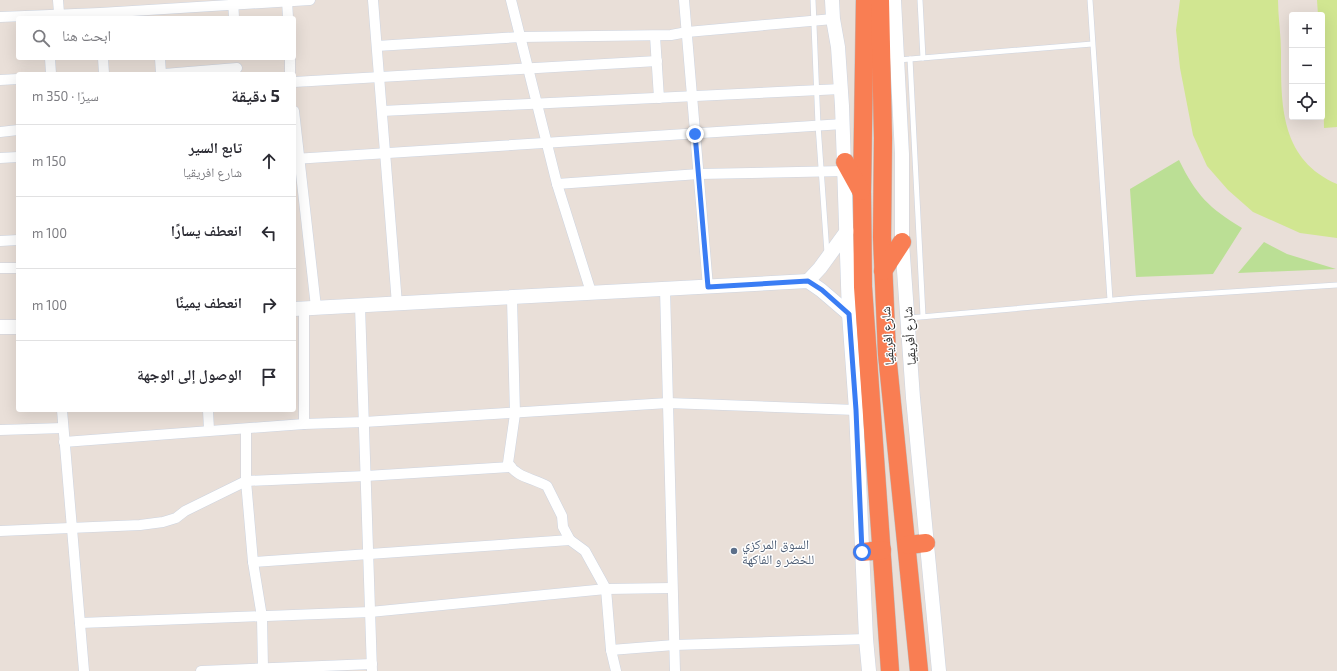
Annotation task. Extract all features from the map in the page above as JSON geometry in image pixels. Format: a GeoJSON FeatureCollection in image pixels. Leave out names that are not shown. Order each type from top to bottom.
{"type":"FeatureCollection","features":[{"type":"Feature","properties":{"kind":"highway","name":"شارع افريقيا"},"geometry":{"type":"LineString","coordinates":[[865,0],[862,192],[863,287],[890,671]]}},
{"type":"Feature","properties":{"kind":"highway","name":"شارع افريقيا"},"geometry":{"type":"LineString","coordinates":[[880,0],[883,138],[882,237],[887,354],[908,545],[919,671]]}},
{"type":"Feature","properties":{"kind":"highway"},"geometry":{"type":"LineString","coordinates":[[845,166],[862,192]]}},
{"type":"Feature","properties":{"kind":"highway"},"geometry":{"type":"LineString","coordinates":[[883,271],[902,242]]}},
{"type":"Feature","properties":{"kind":"highway"},"geometry":{"type":"LineString","coordinates":[[908,545],[926,543]]}},
{"type":"Feature","properties":{"kind":"highway"},"geometry":{"type":"LineString","coordinates":[[862,552],[882,550]]}},
{"type":"Feature","properties":{"kind":"street"},"geometry":{"type":"LineString","coordinates":[[58,0],[59,13]]}},
{"type":"Feature","properties":{"kind":"street"},"geometry":{"type":"LineString","coordinates":[[287,0],[288,16]]}},
{"type":"Feature","properties":{"kind":"street"},"geometry":{"type":"LineString","coordinates":[[47,16],[59,13],[100,16],[157,14],[233,3],[310,0]]}},
{"type":"Feature","properties":{"kind":"street"},"geometry":{"type":"LineString","coordinates":[[373,0],[397,304]]}},
{"type":"Feature","properties":{"kind":"street"},"geometry":{"type":"LineString","coordinates":[[511,0],[557,184],[591,292]]}},
{"type":"Feature","properties":{"kind":"street"},"geometry":{"type":"LineString","coordinates":[[684,0],[708,287]]}},
{"type":"Feature","properties":{"kind":"street"},"geometry":{"type":"LineString","coordinates":[[832,0],[833,19],[838,47],[843,124],[849,314],[856,410],[866,640],[870,671]]}},
{"type":"Feature","properties":{"kind":"street","name":"شارع أفريقيا"},"geometry":{"type":"LineString","coordinates":[[894,0],[904,60],[902,242],[926,543],[939,671]]}},
{"type":"Feature","properties":{"kind":"street"},"geometry":{"type":"LineString","coordinates":[[233,3],[234,16]]}},
{"type":"Feature","properties":{"kind":"street"},"geometry":{"type":"LineString","coordinates":[[0,17],[16,17]]}},
{"type":"Feature","properties":{"kind":"street"},"geometry":{"type":"LineString","coordinates":[[376,46],[520,37],[655,36],[833,19]]}},
{"type":"Feature","properties":{"kind":"street"},"geometry":{"type":"LineString","coordinates":[[655,36],[659,98]]}},
{"type":"Feature","properties":{"kind":"street"},"geometry":{"type":"LineString","coordinates":[[50,60],[51,72]]}},
{"type":"Feature","properties":{"kind":"street"},"geometry":{"type":"LineString","coordinates":[[103,60],[104,72]]}},
{"type":"Feature","properties":{"kind":"street"},"geometry":{"type":"LineString","coordinates":[[160,60],[161,72]]}},
{"type":"Feature","properties":{"kind":"street"},"geometry":{"type":"LineString","coordinates":[[290,60],[290,72]]}},
{"type":"Feature","properties":{"kind":"street"},"geometry":{"type":"LineString","coordinates":[[296,82],[657,60]]}},
{"type":"Feature","properties":{"kind":"street"},"geometry":{"type":"LineString","coordinates":[[185,72],[237,67]]}},
{"type":"Feature","properties":{"kind":"street"},"geometry":{"type":"LineString","coordinates":[[0,80],[16,79]]}},
{"type":"Feature","properties":{"kind":"street"},"geometry":{"type":"LineString","coordinates":[[382,111],[841,89]]}},
{"type":"Feature","properties":{"kind":"street"},"geometry":{"type":"LineString","coordinates":[[297,158],[843,124]]}},
{"type":"Feature","properties":{"kind":"street"},"geometry":{"type":"LineString","coordinates":[[0,132],[16,130]]}},
{"type":"Feature","properties":{"kind":"street"},"geometry":{"type":"LineString","coordinates":[[296,142],[305,308],[304,424]]}},
{"type":"Feature","properties":{"kind":"street"},"geometry":{"type":"LineString","coordinates":[[0,158],[16,157]]}},
{"type":"Feature","properties":{"kind":"street"},"geometry":{"type":"LineString","coordinates":[[557,184],[699,174],[822,171],[845,166]]}},
{"type":"Feature","properties":{"kind":"street"},"geometry":{"type":"LineString","coordinates":[[808,281],[847,231]]}},
{"type":"Feature","properties":{"kind":"street"},"geometry":{"type":"LineString","coordinates":[[0,241],[16,240]]}},
{"type":"Feature","properties":{"kind":"street"},"geometry":{"type":"LineString","coordinates":[[0,268],[16,268]]}},
{"type":"Feature","properties":{"kind":"street"},"geometry":{"type":"LineString","coordinates":[[305,308],[808,281],[822,290],[849,314]]}},
{"type":"Feature","properties":{"kind":"street"},"geometry":{"type":"LineString","coordinates":[[665,289],[675,671]]}},
{"type":"Feature","properties":{"kind":"street"},"geometry":{"type":"LineString","coordinates":[[512,298],[515,414],[508,463],[523,477],[547,486],[557,502],[562,516],[563,527],[570,540],[585,551],[606,589],[612,650],[616,671]]}},
{"type":"Feature","properties":{"kind":"street"},"geometry":{"type":"LineString","coordinates":[[201,671],[372,667],[360,306]]}},
{"type":"Feature","properties":{"kind":"street"},"geometry":{"type":"LineString","coordinates":[[0,327],[16,327]]}},
{"type":"Feature","properties":{"kind":"street"},"geometry":{"type":"LineString","coordinates":[[64,442],[209,430],[515,414],[668,403],[856,410]]}},
{"type":"Feature","properties":{"kind":"street"},"geometry":{"type":"LineString","coordinates":[[62,412],[84,671]]}},
{"type":"Feature","properties":{"kind":"street"},"geometry":{"type":"LineString","coordinates":[[208,412],[209,430]]}},
{"type":"Feature","properties":{"kind":"street"},"geometry":{"type":"LineString","coordinates":[[0,430],[63,428]]}},
{"type":"Feature","properties":{"kind":"street"},"geometry":{"type":"LineString","coordinates":[[246,429],[246,481],[253,562],[262,617],[263,670]]}},
{"type":"Feature","properties":{"kind":"street"},"geometry":{"type":"LineString","coordinates":[[0,531],[164,522],[176,518],[185,511],[246,481],[366,476],[511,467]]}},
{"type":"Feature","properties":{"kind":"street"},"geometry":{"type":"LineString","coordinates":[[253,562],[570,540]]}},
{"type":"Feature","properties":{"kind":"street"},"geometry":{"type":"LineString","coordinates":[[80,623],[370,612],[606,589],[672,588]]}},
{"type":"Feature","properties":{"kind":"street"},"geometry":{"type":"LineString","coordinates":[[612,650],[674,645],[866,640]]}},
{"type":"Feature","properties":{"kind":"lane"},"geometry":{"type":"LineString","coordinates":[[813,0],[816,90],[827,258]]}},
{"type":"Feature","properties":{"kind":"lane"},"geometry":{"type":"LineString","coordinates":[[920,0],[923,58]]}},
{"type":"Feature","properties":{"kind":"lane"},"geometry":{"type":"LineString","coordinates":[[1090,0],[1110,300]]}},
{"type":"Feature","properties":{"kind":"lane"},"geometry":{"type":"LineString","coordinates":[[923,316],[904,60],[1092,44]]}},
{"type":"Feature","properties":{"kind":"lane"},"geometry":{"type":"LineString","coordinates":[[908,318],[1110,300],[1337,285]]}},
{"type":"Feature","properties":{"kind":"green space"},"geometry":{"type":"Polygon","coordinates":[[[1180,0],[1278,0],[1282,91],[1288,128],[1294,145],[1304,160],[1318,173],[1337,184],[1337,238],[1300,233],[1253,212],[1228,190],[1207,166],[1193,135],[1180,68],[1176,30],[1180,0]]]}},
{"type":"Feature","properties":{"kind":"green space"},"geometry":{"type":"Polygon","coordinates":[[[1317,0],[1337,0],[1337,127],[1324,128],[1325,12],[1318,12],[1317,0]]]}},
{"type":"Feature","properties":{"kind":"green space"},"geometry":{"type":"Polygon","coordinates":[[[1179,160],[1191,183],[1204,200],[1242,228],[1213,274],[1136,277],[1130,189],[1179,160]]]}},
{"type":"Feature","properties":{"kind":"green space"},"geometry":{"type":"Polygon","coordinates":[[[1264,242],[1287,254],[1336,269],[1238,273],[1264,242]]]}},
{"type":"Feature","properties":{"kind":"place","name":"السوق المركزي للخضر و الفاكهة"},"geometry":{"type":"Point","coordinates":[734,551]}},
{"type":"Feature","properties":{"kind":"route"},"geometry":{"type":"LineString","coordinates":[[695,134],[708,287],[808,281],[822,290],[849,314],[856,410],[862,552]]}}]}
